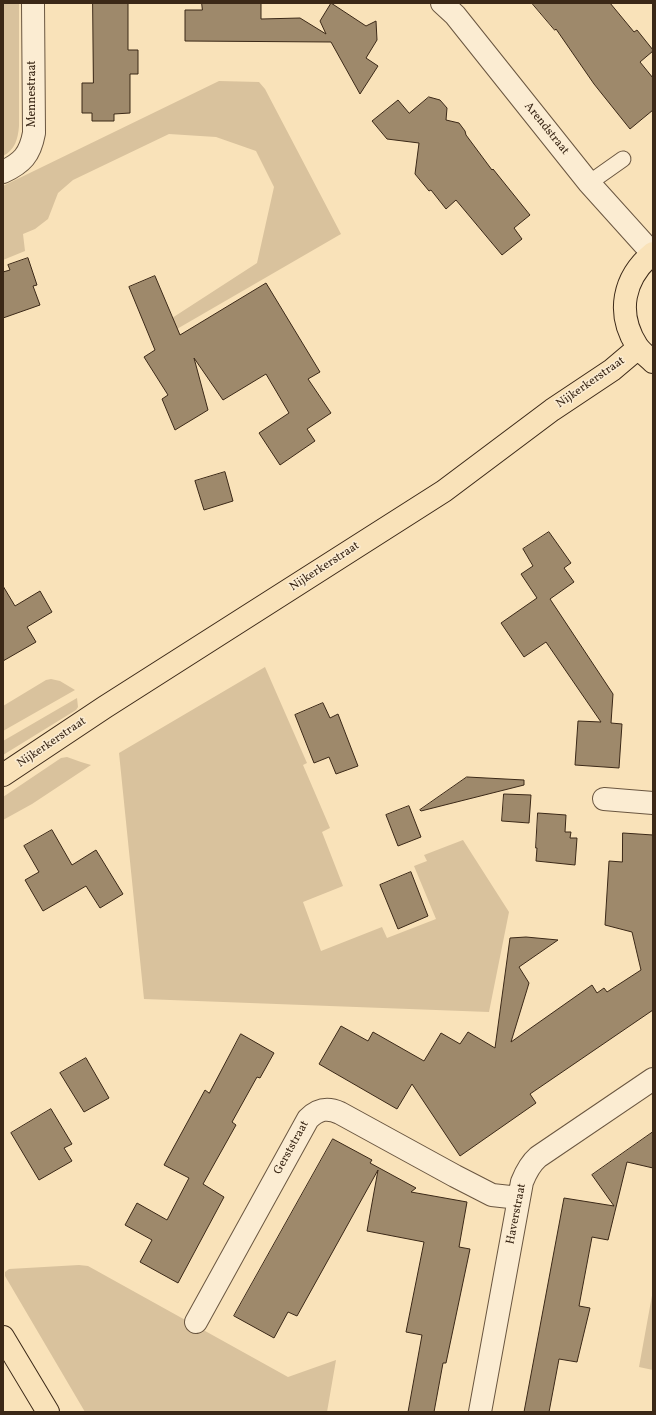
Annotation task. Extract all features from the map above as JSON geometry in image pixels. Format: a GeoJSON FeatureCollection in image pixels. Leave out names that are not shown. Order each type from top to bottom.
{"type":"FeatureCollection","features":[{"type":"Feature","properties":{"kind":"main road"},"geometry":{"type":"LineString","coordinates":[[646,355],[628,329],[624,308],[628,287],[637,268],[653,253]]}},
{"type":"Feature","properties":{"kind":"main road","name":"Nijkerkerstraat"},"geometry":{"type":"LineString","coordinates":[[3,775],[105,707],[444,491],[552,410],[612,370],[646,355]]}},
{"type":"Feature","properties":{"kind":"main road"},"geometry":{"type":"LineString","coordinates":[[3,1337],[48,1412]]}},
{"type":"Feature","properties":{"kind":"street","name":"Mennestraat"},"geometry":{"type":"LineString","coordinates":[[3,172],[18,164],[27,154],[32,145],[34,133],[33,3]]}},
{"type":"Feature","properties":{"kind":"street","name":"Arendstraat"},"geometry":{"type":"LineString","coordinates":[[442,3],[455,15],[589,183],[653,253]]}},
{"type":"Feature","properties":{"kind":"street"},"geometry":{"type":"LineString","coordinates":[[604,800],[653,803]]}},
{"type":"Feature","properties":{"kind":"street","name":"Haverstraat"},"geometry":{"type":"LineString","coordinates":[[480,1412],[522,1182],[526,1172],[533,1162],[653,1080]]}},
{"type":"Feature","properties":{"kind":"street","name":"Gerststraat"},"geometry":{"type":"LineString","coordinates":[[196,1322],[308,1119],[314,1112],[322,1109],[332,1109],[340,1112],[492,1195],[520,1198]]}},
{"type":"Feature","properties":{"kind":"lane"},"geometry":{"type":"LineString","coordinates":[[589,183],[623,159]]}},
{"type":"Feature","properties":{"kind":"shaded area"},"geometry":{"type":"Polygon","coordinates":[[[3,3],[19,3],[19,126],[15,144],[7,154],[3,156],[3,3]]]}},
{"type":"Feature","properties":{"kind":"shaded area"},"geometry":{"type":"Polygon","coordinates":[[[219,81],[259,82],[265,89],[341,234],[151,344],[169,320],[257,263],[274,187],[256,151],[216,137],[169,134],[73,180],[58,193],[48,219],[35,229],[23,234],[25,251],[3,260],[3,186],[219,81]]]}},
{"type":"Feature","properties":{"kind":"shaded area"},"geometry":{"type":"Polygon","coordinates":[[[265,667],[307,763],[303,765],[330,828],[322,832],[343,886],[303,902],[321,951],[382,927],[387,938],[436,919],[414,866],[427,861],[424,855],[463,840],[509,912],[489,1012],[144,999],[119,753],[265,667]]]}},
{"type":"Feature","properties":{"kind":"shaded area"},"geometry":{"type":"Polygon","coordinates":[[[51,679],[60,681],[75,690],[3,731],[3,706],[46,680],[51,679]]]}},
{"type":"Feature","properties":{"kind":"shaded area"},"geometry":{"type":"Polygon","coordinates":[[[77,698],[78,707],[76,710],[3,755],[3,741],[77,698]]]}},
{"type":"Feature","properties":{"kind":"shaded area"},"geometry":{"type":"Polygon","coordinates":[[[67,757],[91,765],[32,804],[3,820],[3,797],[61,758],[67,757]]]}},
{"type":"Feature","properties":{"kind":"shaded area"},"geometry":{"type":"Polygon","coordinates":[[[79,1265],[88,1266],[288,1377],[336,1360],[327,1412],[85,1412],[5,1276],[5,1272],[9,1269],[79,1265]]]}},
{"type":"Feature","properties":{"kind":"shaded area"},"geometry":{"type":"Polygon","coordinates":[[[653,1290],[653,1370],[639,1367],[653,1290]]]}},
{"type":"Feature","properties":{"kind":"building"},"geometry":{"type":"Polygon","coordinates":[[[93,3],[128,3],[128,50],[138,50],[138,74],[130,74],[130,113],[114,114],[114,121],[92,121],[92,113],[82,113],[82,83],[93,83],[93,3]]]}},
{"type":"Feature","properties":{"kind":"building"},"geometry":{"type":"Polygon","coordinates":[[[202,3],[261,3],[261,19],[300,18],[326,34],[320,21],[331,3],[366,26],[376,21],[377,40],[366,58],[378,66],[360,94],[331,42],[185,41],[185,10],[202,10],[202,3]]]}},
{"type":"Feature","properties":{"kind":"building"},"geometry":{"type":"Polygon","coordinates":[[[532,3],[610,3],[634,32],[637,30],[653,50],[640,62],[653,78],[653,110],[630,129],[594,84],[556,29],[555,30],[532,3]]]}},
{"type":"Feature","properties":{"kind":"building"},"geometry":{"type":"Polygon","coordinates":[[[429,97],[440,100],[447,108],[446,120],[459,123],[492,170],[493,169],[530,215],[514,228],[522,239],[502,255],[456,200],[446,209],[431,190],[429,191],[415,174],[419,143],[387,139],[372,121],[398,100],[409,113],[429,97]]]}},
{"type":"Feature","properties":{"kind":"building"},"geometry":{"type":"Polygon","coordinates":[[[28,258],[37,285],[33,286],[40,305],[3,318],[3,272],[10,270],[8,265],[28,258]]]}},
{"type":"Feature","properties":{"kind":"building"},"geometry":{"type":"Polygon","coordinates":[[[155,276],[180,335],[266,283],[320,372],[308,379],[331,413],[307,429],[315,441],[280,465],[259,433],[289,413],[266,374],[223,400],[194,358],[208,410],[175,430],[162,399],[168,395],[144,357],[155,350],[129,287],[155,276]]]}},
{"type":"Feature","properties":{"kind":"building"},"geometry":{"type":"Polygon","coordinates":[[[225,472],[233,501],[204,510],[195,481],[225,472]]]}},
{"type":"Feature","properties":{"kind":"building"},"geometry":{"type":"Polygon","coordinates":[[[549,532],[571,563],[564,568],[574,582],[550,599],[613,694],[611,723],[622,724],[619,768],[575,765],[578,721],[601,722],[546,642],[524,657],[501,623],[537,598],[521,574],[533,566],[523,549],[549,532]]]}},
{"type":"Feature","properties":{"kind":"building"},"geometry":{"type":"Polygon","coordinates":[[[3,586],[15,606],[40,591],[52,612],[27,627],[36,642],[3,661],[3,586]]]}},
{"type":"Feature","properties":{"kind":"building"},"geometry":{"type":"Polygon","coordinates":[[[323,703],[330,718],[338,714],[358,766],[336,774],[329,757],[314,763],[295,715],[323,703]]]}},
{"type":"Feature","properties":{"kind":"building"},"geometry":{"type":"Polygon","coordinates":[[[467,777],[524,780],[524,785],[421,811],[420,810],[467,777]]]}},
{"type":"Feature","properties":{"kind":"building"},"geometry":{"type":"Polygon","coordinates":[[[504,794],[531,795],[529,823],[502,821],[504,794]]]}},
{"type":"Feature","properties":{"kind":"building"},"geometry":{"type":"Polygon","coordinates":[[[409,806],[421,837],[398,846],[386,815],[409,806]]]}},
{"type":"Feature","properties":{"kind":"building"},"geometry":{"type":"Polygon","coordinates":[[[538,813],[566,815],[565,832],[571,832],[570,838],[577,838],[575,865],[536,861],[538,813]]]}},
{"type":"Feature","properties":{"kind":"building"},"geometry":{"type":"Polygon","coordinates":[[[52,830],[72,865],[96,850],[123,894],[100,908],[86,886],[43,911],[25,880],[39,872],[24,846],[52,830]]]}},
{"type":"Feature","properties":{"kind":"building"},"geometry":{"type":"Polygon","coordinates":[[[623,833],[653,835],[653,1010],[530,1094],[536,1103],[460,1156],[412,1084],[397,1109],[319,1064],[341,1026],[368,1041],[373,1032],[424,1061],[441,1033],[460,1044],[468,1032],[495,1048],[510,938],[526,937],[558,940],[519,967],[529,983],[511,1042],[592,985],[597,993],[604,988],[607,992],[641,970],[632,932],[605,925],[609,861],[622,862],[623,833]]]}},
{"type":"Feature","properties":{"kind":"building"},"geometry":{"type":"Polygon","coordinates":[[[411,872],[428,916],[398,929],[380,885],[411,872]]]}},
{"type":"Feature","properties":{"kind":"building"},"geometry":{"type":"Polygon","coordinates":[[[241,1034],[274,1053],[260,1078],[257,1077],[232,1122],[236,1125],[203,1184],[224,1197],[178,1283],[140,1262],[152,1240],[125,1225],[137,1203],[167,1220],[189,1178],[164,1165],[205,1090],[209,1093],[241,1034]]]}},
{"type":"Feature","properties":{"kind":"building"},"geometry":{"type":"Polygon","coordinates":[[[86,1058],[109,1098],[84,1112],[60,1073],[86,1058]]]}},
{"type":"Feature","properties":{"kind":"building"},"geometry":{"type":"Polygon","coordinates":[[[51,1109],[72,1144],[64,1148],[72,1161],[39,1180],[11,1133],[51,1109]]]}},
{"type":"Feature","properties":{"kind":"building"},"geometry":{"type":"Polygon","coordinates":[[[653,1132],[653,1168],[627,1162],[608,1240],[592,1237],[579,1306],[590,1308],[577,1362],[559,1359],[549,1412],[524,1412],[564,1198],[614,1206],[592,1175],[653,1132]]]}},
{"type":"Feature","properties":{"kind":"building"},"geometry":{"type":"Polygon","coordinates":[[[333,1139],[372,1160],[370,1163],[416,1188],[411,1192],[467,1202],[459,1247],[470,1249],[446,1363],[443,1363],[434,1412],[408,1412],[422,1335],[406,1332],[424,1242],[367,1231],[378,1170],[297,1316],[288,1312],[274,1338],[234,1316],[333,1139]]]}}]}
